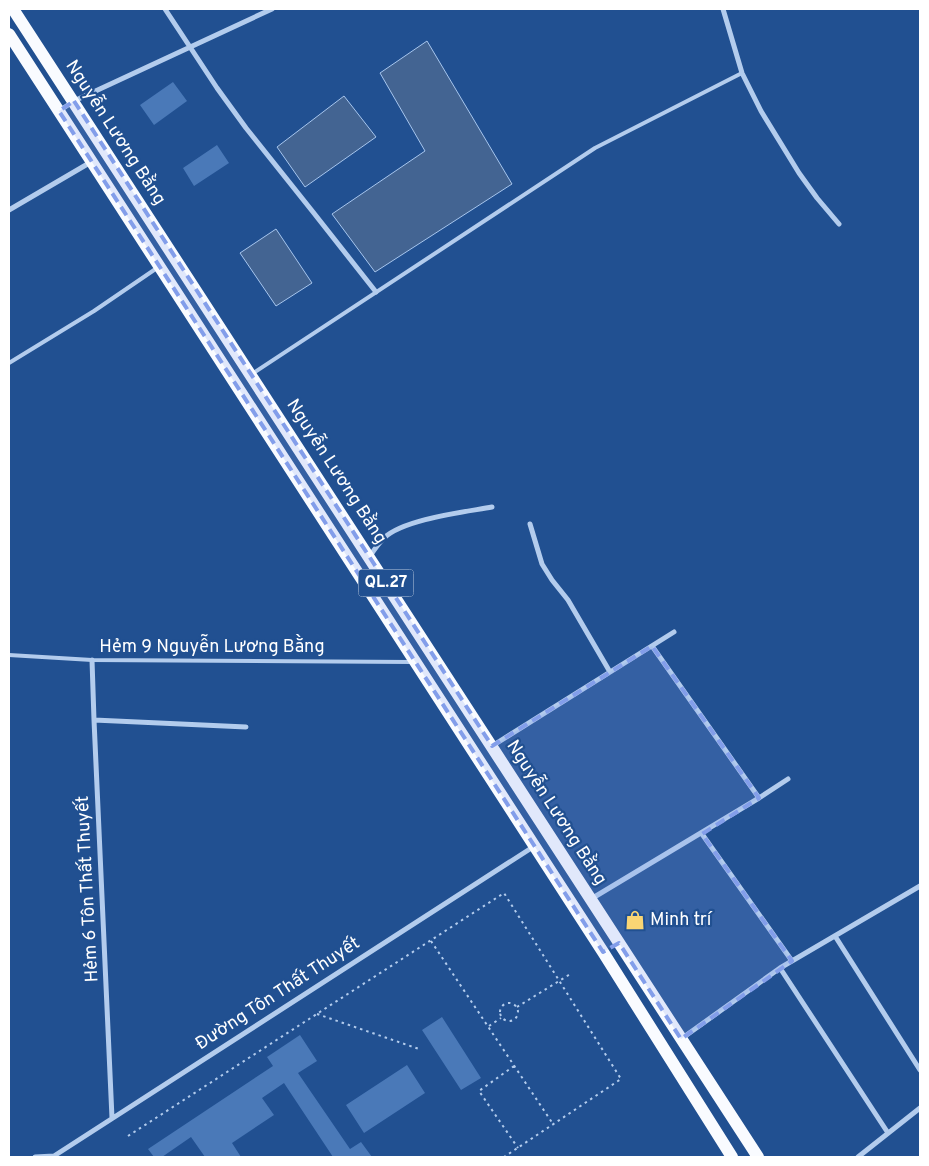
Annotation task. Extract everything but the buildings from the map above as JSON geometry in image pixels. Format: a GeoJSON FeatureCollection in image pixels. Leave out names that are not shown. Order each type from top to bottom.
{"type":"FeatureCollection","features":[{"type":"Feature","properties":{"kind":"main road","name":"Nguyễn Lương Bằng"},"geometry":{"type":"LineString","coordinates":[[14,9],[758,1157]]}},
{"type":"Feature","properties":{"kind":"main road","name":"Nguyễn Lương Bằng"},"geometry":{"type":"LineString","coordinates":[[9,34],[603,952],[732,1157]]}},
{"type":"Feature","properties":{"kind":"main road"},"geometry":{"type":"LineString","coordinates":[[603,952],[619,943]]}},
{"type":"Feature","properties":{"kind":"street"},"geometry":{"type":"LineString","coordinates":[[165,9],[246,128],[376,292]]}},
{"type":"Feature","properties":{"kind":"street"},"geometry":{"type":"LineString","coordinates":[[59,111],[74,101],[272,9]]}},
{"type":"Feature","properties":{"kind":"street"},"geometry":{"type":"LineString","coordinates":[[723,9],[742,73],[761,110],[790,159],[817,198],[839,224]]}},
{"type":"Feature","properties":{"kind":"street"},"geometry":{"type":"LineString","coordinates":[[9,210],[91,162]]}},
{"type":"Feature","properties":{"kind":"street"},"geometry":{"type":"LineString","coordinates":[[369,556],[384,538],[399,528],[427,520],[492,507]]}},
{"type":"Feature","properties":{"kind":"street"},"geometry":{"type":"LineString","coordinates":[[530,524],[542,564],[568,600],[610,672]]}},
{"type":"Feature","properties":{"kind":"street"},"geometry":{"type":"LineString","coordinates":[[492,746],[674,632]]}},
{"type":"Feature","properties":{"kind":"street"},"geometry":{"type":"LineString","coordinates":[[652,646],[759,798]]}},
{"type":"Feature","properties":{"kind":"street","name":"Hẻm 6 Tôn Thất Thuyết"},"geometry":{"type":"LineString","coordinates":[[92,660],[112,1118]]}},
{"type":"Feature","properties":{"kind":"street"},"geometry":{"type":"LineString","coordinates":[[94,720],[246,726]]}},
{"type":"Feature","properties":{"kind":"street"},"geometry":{"type":"LineString","coordinates":[[591,899],[702,834],[788,779]]}},
{"type":"Feature","properties":{"kind":"street"},"geometry":{"type":"LineString","coordinates":[[702,834],[792,961]]}},
{"type":"Feature","properties":{"kind":"street","name":"Đường Tôn Thất Thuyết"},"geometry":{"type":"LineString","coordinates":[[35,1157],[54,1156],[534,846]]}},
{"type":"Feature","properties":{"kind":"street"},"geometry":{"type":"LineString","coordinates":[[681,1039],[780,968],[920,886]]}},
{"type":"Feature","properties":{"kind":"street"},"geometry":{"type":"LineString","coordinates":[[835,936],[920,1070]]}},
{"type":"Feature","properties":{"kind":"street"},"geometry":{"type":"LineString","coordinates":[[780,968],[888,1133]]}},
{"type":"Feature","properties":{"kind":"street"},"geometry":{"type":"LineString","coordinates":[[858,1157],[920,1108]]}},
{"type":"Feature","properties":{"kind":"lane"},"geometry":{"type":"LineString","coordinates":[[251,374],[595,148],[742,73]]}},
{"type":"Feature","properties":{"kind":"lane"},"geometry":{"type":"LineString","coordinates":[[9,363],[94,311],[159,266]]}},
{"type":"Feature","properties":{"kind":"lane","name":"Hẻm 9 Nguyễn Lương Bằng"},"geometry":{"type":"LineString","coordinates":[[9,655],[92,660],[415,662]]}},
{"type":"Feature","properties":{"kind":"path"},"geometry":{"type":"LineString","coordinates":[[128,1136],[504,893],[622,1079],[504,1157]]}},
{"type":"Feature","properties":{"kind":"path"},"geometry":{"type":"LineString","coordinates":[[431,940],[553,1124]]}},
{"type":"Feature","properties":{"kind":"path"},"geometry":{"type":"LineString","coordinates":[[517,1007],[572,973]]}},
{"type":"Feature","properties":{"kind":"path"},"geometry":{"type":"LineString","coordinates":[[511,1003],[517,1007],[519,1014],[514,1021],[507,1022],[501,1018],[500,1010],[504,1004],[511,1003]]}},
{"type":"Feature","properties":{"kind":"path"},"geometry":{"type":"LineString","coordinates":[[317,1014],[419,1049]]}},
{"type":"Feature","properties":{"kind":"path"},"geometry":{"type":"LineString","coordinates":[[488,1026],[501,1018]]}},
{"type":"Feature","properties":{"kind":"path"},"geometry":{"type":"LineString","coordinates":[[514,1066],[479,1091],[518,1148]]}},
{"type":"Feature","properties":{"kind":"highlighted area"},"geometry":{"type":"Polygon","coordinates":[[[74,101],[492,746],[652,646],[759,798],[702,834],[792,961],[681,1039],[619,943],[603,952],[59,111],[74,101]]]}},
{"type":"Feature","properties":{"kind":"water"},"geometry":{"type":"Polygon","coordinates":[[[427,41],[512,184],[375,272],[332,214],[425,151],[380,73],[427,41]]]}},
{"type":"Feature","properties":{"kind":"water"},"geometry":{"type":"Polygon","coordinates":[[[344,96],[376,137],[305,187],[277,147],[344,96]]]}},
{"type":"Feature","properties":{"kind":"water"},"geometry":{"type":"Polygon","coordinates":[[[276,229],[312,283],[276,306],[240,253],[276,229]]]}},
{"type":"Feature","properties":{"kind":"place","name":"Minh trí"},"geometry":{"type":"Point","coordinates":[635,920]}}]}
